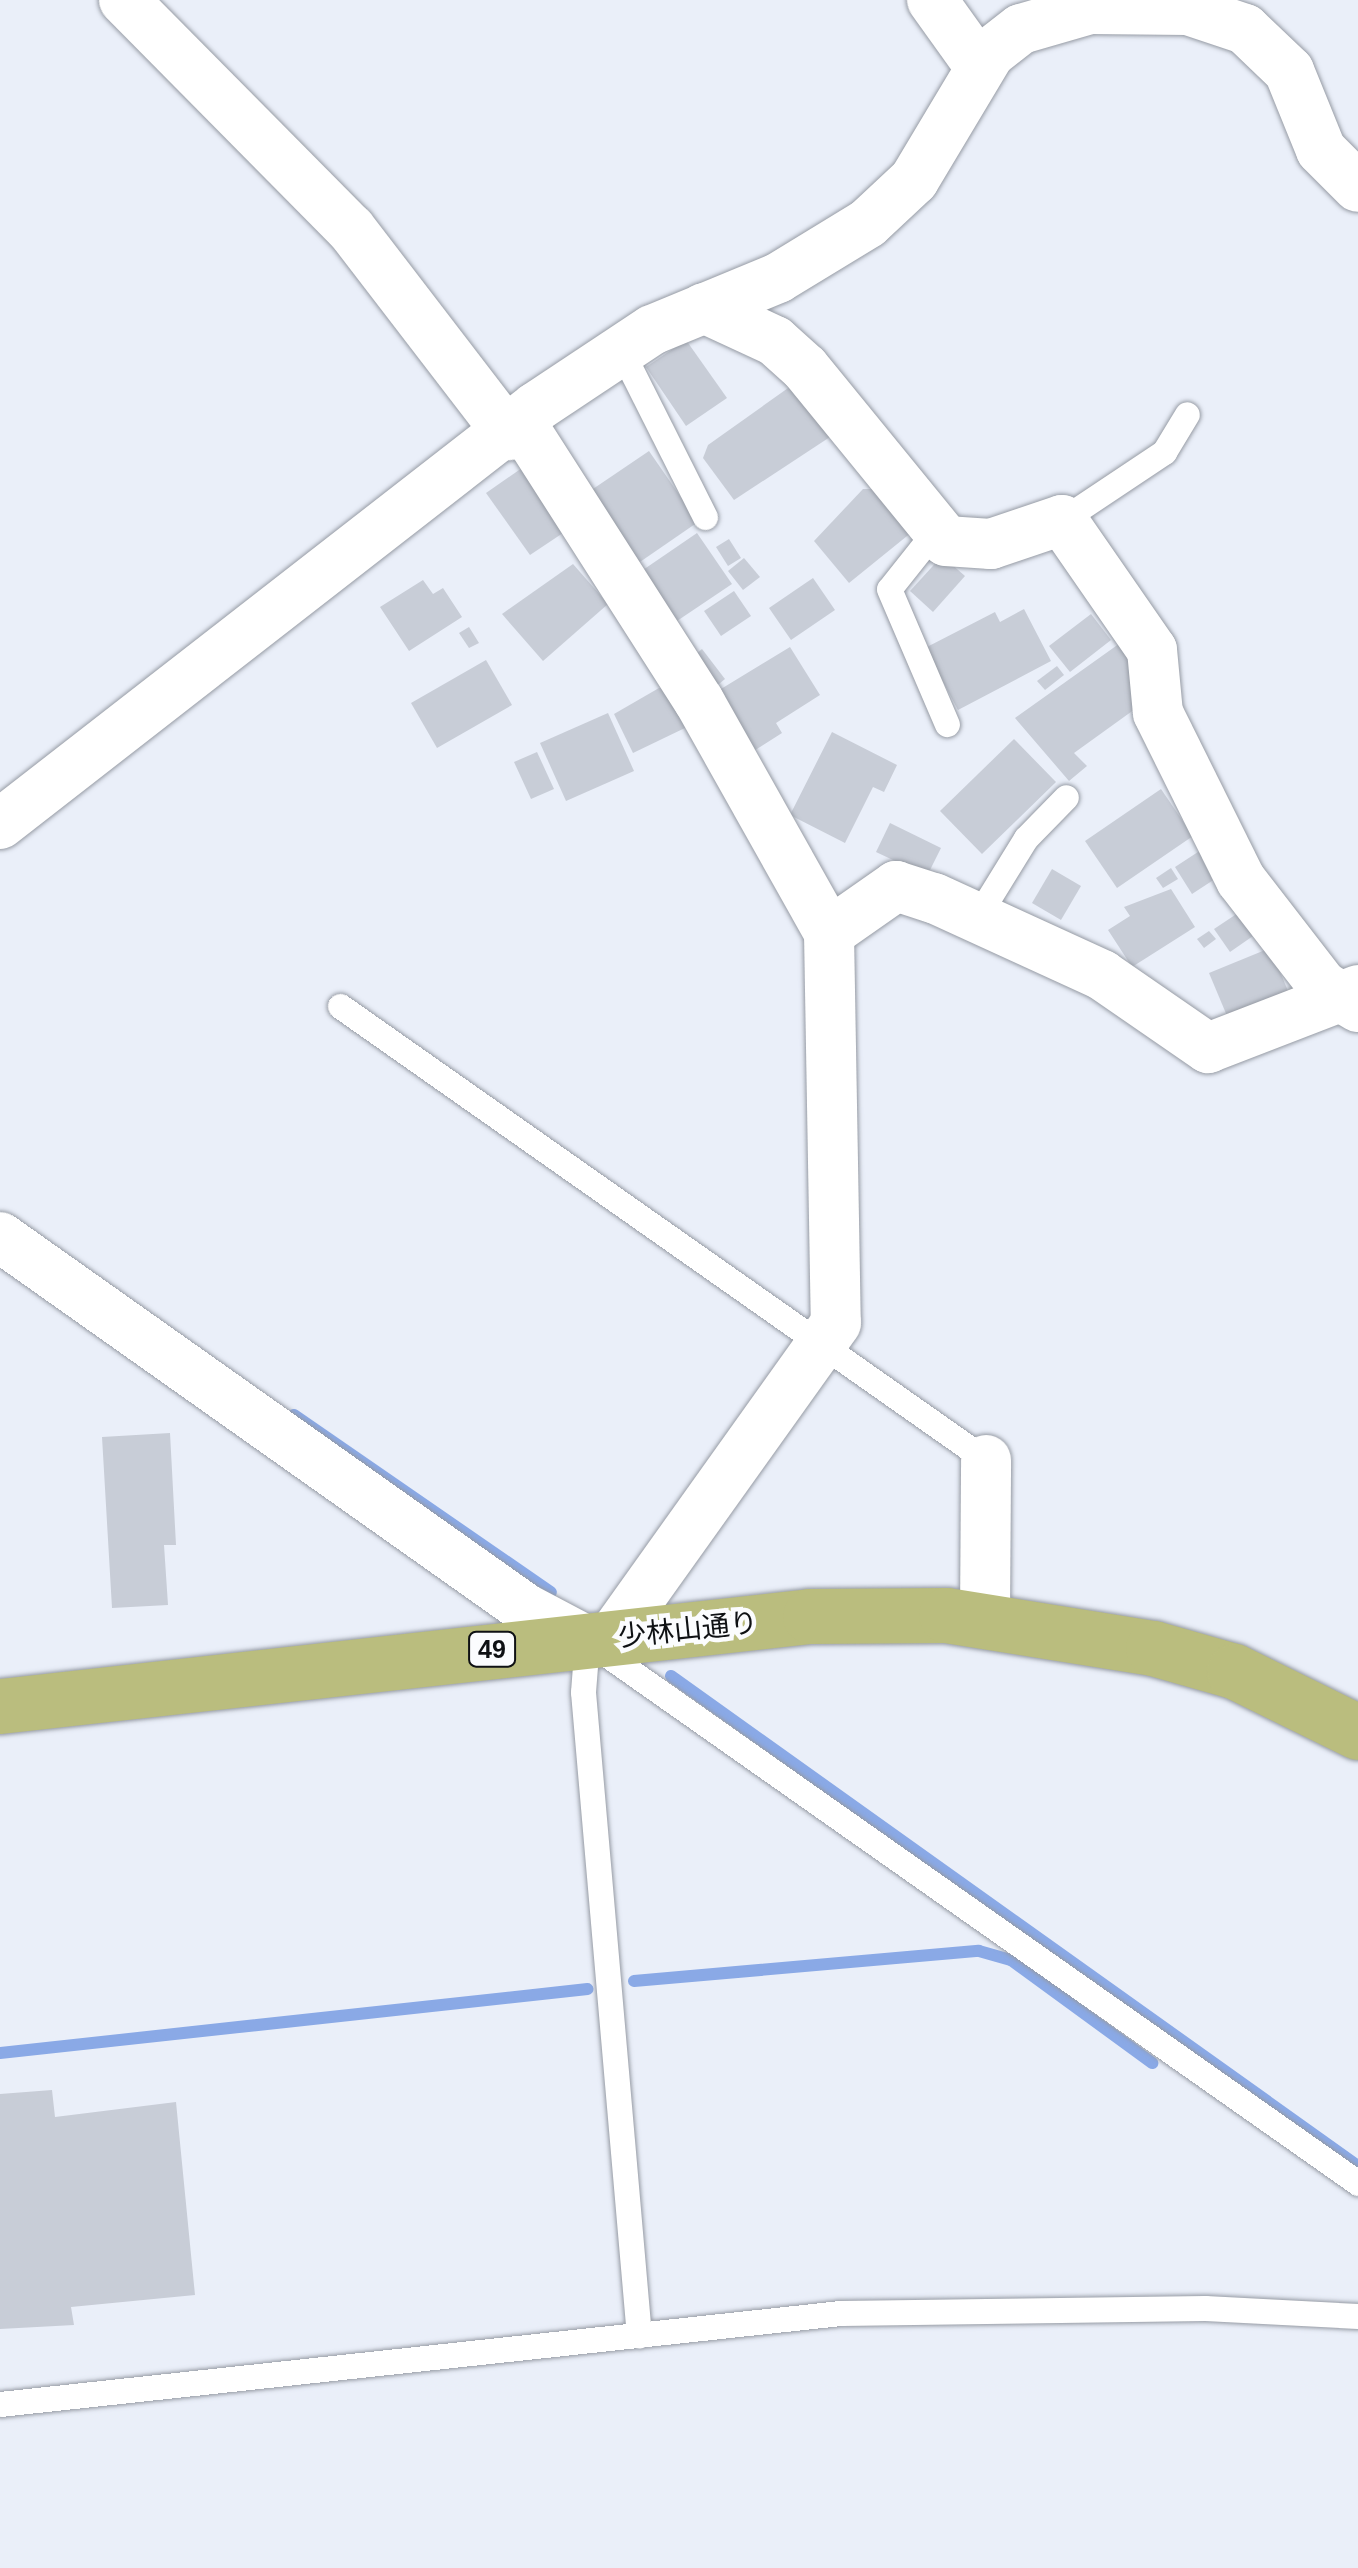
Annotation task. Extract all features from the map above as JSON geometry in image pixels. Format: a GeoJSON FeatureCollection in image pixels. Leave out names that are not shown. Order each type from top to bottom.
{"type":"FeatureCollection","features":[{"type":"Feature","properties":{"kind":"main road","name":"少林山通り"},"geometry":{"type":"LineString","coordinates":[[0,1706],[810,1616],[985,1616],[1234,1671],[1358,1732]]}},
{"type":"Feature","properties":{"kind":"street"},"geometry":{"type":"LineString","coordinates":[[0,1237],[526,1609],[600,1640],[836,1324],[829,933],[698,701],[515,429],[351,229],[124,0]]}},
{"type":"Feature","properties":{"kind":"street"},"geometry":{"type":"LineString","coordinates":[[932,0],[980,68]]}},
{"type":"Feature","properties":{"kind":"street"},"geometry":{"type":"LineString","coordinates":[[0,824],[621,350],[808,262],[893,201],[941,141],[980,68],[1022,29],[1074,11],[1217,16],[1289,71],[1321,150],[1358,187]]}},
{"type":"Feature","properties":{"kind":"street"},"geometry":{"type":"LineString","coordinates":[[704,308],[774,341],[805,368],[946,541],[991,544],[1062,520],[1152,650],[1158,713],[1241,880],[1323,986],[1353,998]]}},
{"type":"Feature","properties":{"kind":"street"},"geometry":{"type":"LineString","coordinates":[[829,933],[896,886],[978,914],[1102,975],[1208,1048],[1353,998]]}},
{"type":"Feature","properties":{"kind":"street"},"geometry":{"type":"LineString","coordinates":[[985,1616],[986,1460]]}},
{"type":"Feature","properties":{"kind":"lane"},"geometry":{"type":"LineString","coordinates":[[621,350],[705,517]]}},
{"type":"Feature","properties":{"kind":"lane"},"geometry":{"type":"LineString","coordinates":[[1062,520],[1164,452],[1186,414]]}},
{"type":"Feature","properties":{"kind":"lane"},"geometry":{"type":"LineString","coordinates":[[936,530],[889,589],[947,724]]}},
{"type":"Feature","properties":{"kind":"lane"},"geometry":{"type":"LineString","coordinates":[[978,914],[1026,838],[1066,797]]}},
{"type":"Feature","properties":{"kind":"lane"},"geometry":{"type":"LineString","coordinates":[[340,1006],[825,1343],[986,1460]]}},
{"type":"Feature","properties":{"kind":"lane"},"geometry":{"type":"LineString","coordinates":[[639,2336],[583,1692],[600,1640],[1358,2184]]}},
{"type":"Feature","properties":{"kind":"lane"},"geometry":{"type":"LineString","coordinates":[[0,2404],[639,2336],[931,2310],[1358,2316]]}},
{"type":"Feature","properties":{"kind":"building"},"geometry":{"type":"Polygon","coordinates":[[[686,340],[727,398],[686,426],[646,367],[686,340]]]}},
{"type":"Feature","properties":{"kind":"building"},"geometry":{"type":"Polygon","coordinates":[[[798,381],[830,437],[734,500],[703,458],[708,445],[798,381]]]}},
{"type":"Feature","properties":{"kind":"building"},"geometry":{"type":"Polygon","coordinates":[[[649,451],[698,522],[637,564],[587,493],[649,451]]]}},
{"type":"Feature","properties":{"kind":"building"},"geometry":{"type":"Polygon","coordinates":[[[522,468],[566,531],[530,555],[486,493],[522,468]]]}},
{"type":"Feature","properties":{"kind":"building"},"geometry":{"type":"Polygon","coordinates":[[[863,489],[876,489],[912,532],[849,583],[814,541],[863,489]]]}},
{"type":"Feature","properties":{"kind":"building"},"geometry":{"type":"Polygon","coordinates":[[[697,533],[732,584],[674,623],[640,572],[697,533]]]}},
{"type":"Feature","properties":{"kind":"building"},"geometry":{"type":"Polygon","coordinates":[[[729,539],[741,558],[728,566],[716,547],[729,539]]]}},
{"type":"Feature","properties":{"kind":"building"},"geometry":{"type":"Polygon","coordinates":[[[942,556],[965,576],[933,612],[910,591],[942,556]]]}},
{"type":"Feature","properties":{"kind":"building"},"geometry":{"type":"Polygon","coordinates":[[[744,558],[760,577],[743,590],[728,571],[744,558]]]}},
{"type":"Feature","properties":{"kind":"building"},"geometry":{"type":"Polygon","coordinates":[[[573,564],[608,604],[543,661],[502,614],[573,564]]]}},
{"type":"Feature","properties":{"kind":"building"},"geometry":{"type":"Polygon","coordinates":[[[813,578],[835,610],[791,640],[769,608],[813,578]]]}},
{"type":"Feature","properties":{"kind":"building"},"geometry":{"type":"Polygon","coordinates":[[[423,580],[433,594],[443,588],[462,617],[409,651],[380,607],[423,580]]]}},
{"type":"Feature","properties":{"kind":"building"},"geometry":{"type":"Polygon","coordinates":[[[734,591],[751,616],[721,636],[704,611],[734,591]]]}},
{"type":"Feature","properties":{"kind":"building"},"geometry":{"type":"Polygon","coordinates":[[[1024,609],[1051,661],[958,710],[925,648],[995,612],[1000,622],[1024,609]]]}},
{"type":"Feature","properties":{"kind":"building"},"geometry":{"type":"Polygon","coordinates":[[[1091,614],[1111,640],[1070,672],[1049,646],[1091,614]]]}},
{"type":"Feature","properties":{"kind":"building"},"geometry":{"type":"Polygon","coordinates":[[[469,627],[479,643],[469,648],[459,633],[469,627]]]}},
{"type":"Feature","properties":{"kind":"building"},"geometry":{"type":"Polygon","coordinates":[[[1123,641],[1142,704],[1074,753],[1087,766],[1069,781],[1015,718],[1123,641]]]}},
{"type":"Feature","properties":{"kind":"building"},"geometry":{"type":"Polygon","coordinates":[[[790,647],[820,695],[776,723],[782,733],[752,752],[716,692],[790,647]]]}},
{"type":"Feature","properties":{"kind":"building"},"geometry":{"type":"Polygon","coordinates":[[[702,649],[725,679],[714,688],[691,658],[702,649]]]}},
{"type":"Feature","properties":{"kind":"building"},"geometry":{"type":"Polygon","coordinates":[[[486,660],[512,705],[437,748],[411,703],[486,660]]]}},
{"type":"Feature","properties":{"kind":"building"},"geometry":{"type":"Polygon","coordinates":[[[1057,666],[1064,675],[1045,690],[1037,681],[1057,666]]]}},
{"type":"Feature","properties":{"kind":"building"},"geometry":{"type":"Polygon","coordinates":[[[659,688],[669,689],[687,727],[633,753],[614,714],[659,688]]]}},
{"type":"Feature","properties":{"kind":"building"},"geometry":{"type":"Polygon","coordinates":[[[608,713],[634,771],[566,801],[540,743],[608,713]]]}},
{"type":"Feature","properties":{"kind":"building"},"geometry":{"type":"Polygon","coordinates":[[[832,732],[897,765],[884,792],[873,787],[845,843],[790,815],[832,732]]]}},
{"type":"Feature","properties":{"kind":"building"},"geometry":{"type":"Polygon","coordinates":[[[1014,739],[1056,782],[982,854],[940,811],[1014,739]]]}},
{"type":"Feature","properties":{"kind":"building"},"geometry":{"type":"Polygon","coordinates":[[[537,752],[554,789],[531,799],[514,762],[537,752]]]}},
{"type":"Feature","properties":{"kind":"building"},"geometry":{"type":"Polygon","coordinates":[[[1161,789],[1193,836],[1117,888],[1085,841],[1161,789]]]}},
{"type":"Feature","properties":{"kind":"building"},"geometry":{"type":"Polygon","coordinates":[[[890,823],[941,848],[927,876],[876,852],[890,823]]]}},
{"type":"Feature","properties":{"kind":"building"},"geometry":{"type":"Polygon","coordinates":[[[1201,850],[1218,877],[1192,894],[1175,867],[1201,850]]]}},
{"type":"Feature","properties":{"kind":"building"},"geometry":{"type":"Polygon","coordinates":[[[1171,868],[1178,879],[1163,888],[1156,878],[1171,868]]]}},
{"type":"Feature","properties":{"kind":"building"},"geometry":{"type":"Polygon","coordinates":[[[1052,869],[1081,886],[1061,920],[1032,903],[1052,869]]]}},
{"type":"Feature","properties":{"kind":"building"},"geometry":{"type":"Polygon","coordinates":[[[1171,889],[1195,927],[1132,967],[1108,930],[1130,916],[1124,907],[1171,889]]]}},
{"type":"Feature","properties":{"kind":"building"},"geometry":{"type":"Polygon","coordinates":[[[1238,913],[1253,936],[1230,952],[1214,929],[1238,913]]]}},
{"type":"Feature","properties":{"kind":"building"},"geometry":{"type":"Polygon","coordinates":[[[1209,931],[1216,939],[1204,948],[1197,939],[1209,931]]]}},
{"type":"Feature","properties":{"kind":"building"},"geometry":{"type":"Polygon","coordinates":[[[1270,948],[1291,998],[1230,1023],[1209,973],[1270,948]]]}},
{"type":"Feature","properties":{"kind":"building"},"geometry":{"type":"Polygon","coordinates":[[[170,1433],[176,1545],[164,1545],[168,1605],[112,1608],[102,1437],[170,1433]]]}},
{"type":"Feature","properties":{"kind":"building"},"geometry":{"type":"Polygon","coordinates":[[[52,2090],[55,2117],[176,2102],[195,2295],[71,2307],[74,2325],[0,2329],[0,2094],[52,2090]]]}},
{"type":"Feature","properties":{"kind":"waterway"},"geometry":{"type":"LineString","coordinates":[[294,1415],[551,1592]]}},
{"type":"Feature","properties":{"kind":"waterway"},"geometry":{"type":"LineString","coordinates":[[671,1676],[1358,2166]]}},
{"type":"Feature","properties":{"kind":"waterway"},"geometry":{"type":"LineString","coordinates":[[634,1981],[979,1951],[1011,1960],[1152,2063]]}},
{"type":"Feature","properties":{"kind":"waterway"},"geometry":{"type":"LineString","coordinates":[[0,2053],[588,1989]]}}]}
